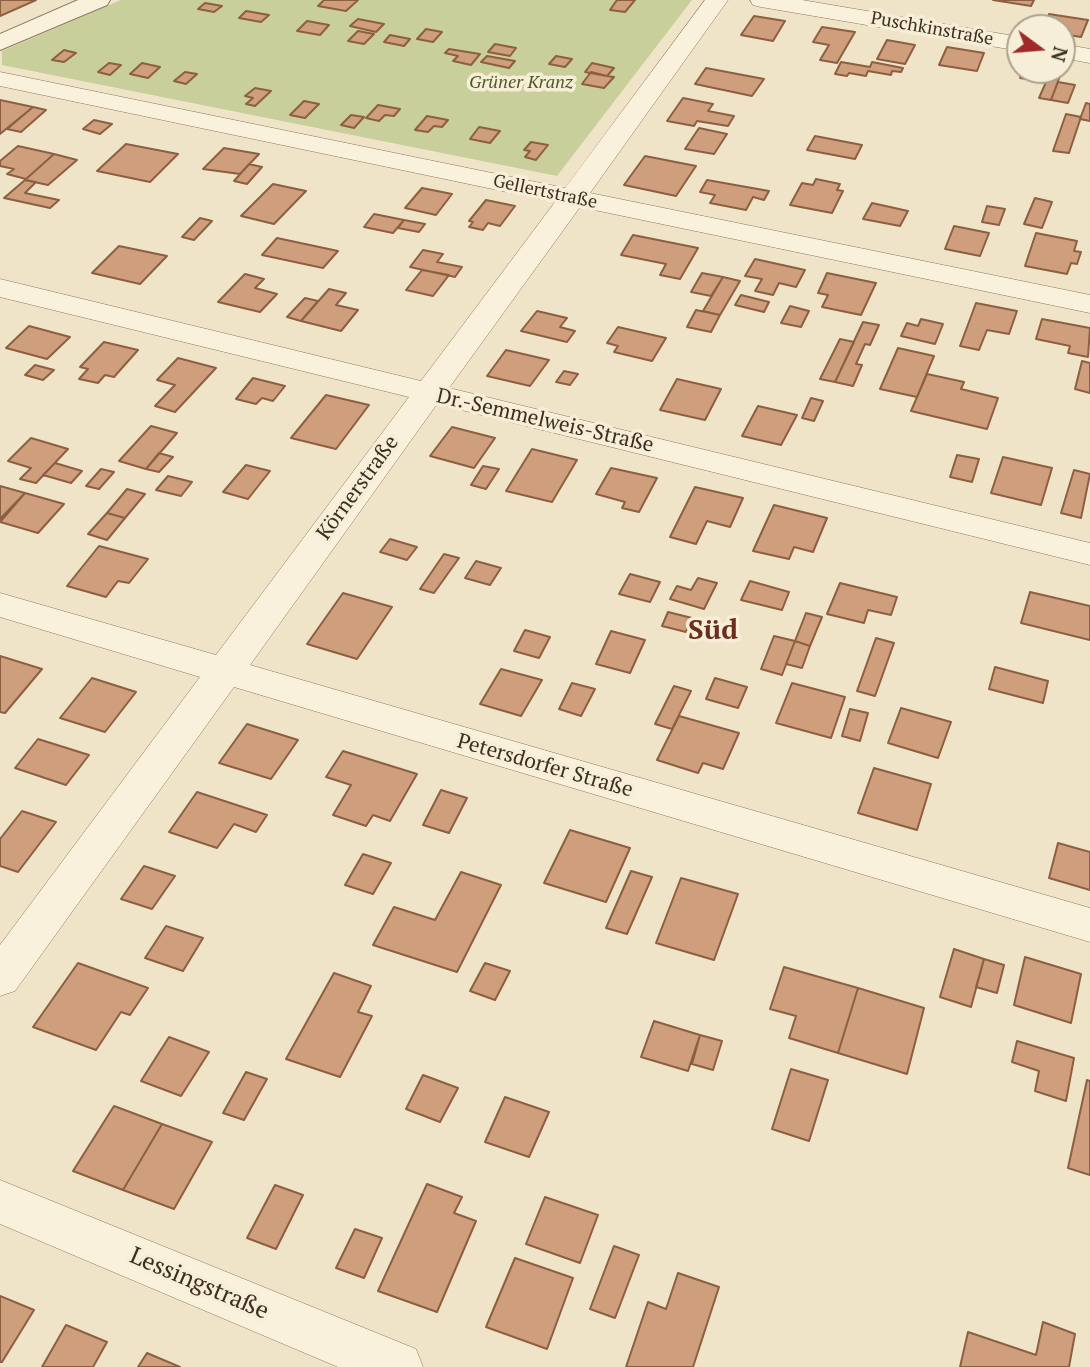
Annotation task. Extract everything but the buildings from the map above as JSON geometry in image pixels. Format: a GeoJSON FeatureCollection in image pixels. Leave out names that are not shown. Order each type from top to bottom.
{"type":"FeatureCollection","features":[{"type":"Feature","properties":{"kind":"street"},"geometry":{"type":"LineString","coordinates":[[0,43],[98,0]]}},
{"type":"Feature","properties":{"kind":"street","name":"Körnerstraße"},"geometry":{"type":"LineString","coordinates":[[0,978],[717,0]]}},
{"type":"Feature","properties":{"kind":"street","name":"Puschkinstraße"},"geometry":{"type":"LineString","coordinates":[[761,0],[1006,42]]}},
{"type":"Feature","properties":{"kind":"street","name":"Gellertstraße"},"geometry":{"type":"LineString","coordinates":[[0,79],[1090,304]]}},
{"type":"Feature","properties":{"kind":"street","name":"Dr.-Semmelweis-Straße"},"geometry":{"type":"LineString","coordinates":[[0,288],[1090,554]]}},
{"type":"Feature","properties":{"kind":"street","name":"Petersdorfer Straße"},"geometry":{"type":"LineString","coordinates":[[0,605],[1090,925]]}},
{"type":"Feature","properties":{"kind":"street","name":"Lessingstraße"},"geometry":{"type":"LineString","coordinates":[[0,1202],[398,1367]]}},
{"type":"Feature","properties":{"kind":"green space","name":"Grüner Kranz"},"geometry":{"type":"Polygon","coordinates":[[[121,0],[692,0],[557,176],[2,65],[2,51],[121,0]]]}},
{"type":"Feature","properties":{"kind":"district","name":"Süd"},"geometry":{"type":"Point","coordinates":[713,631]}}]}
